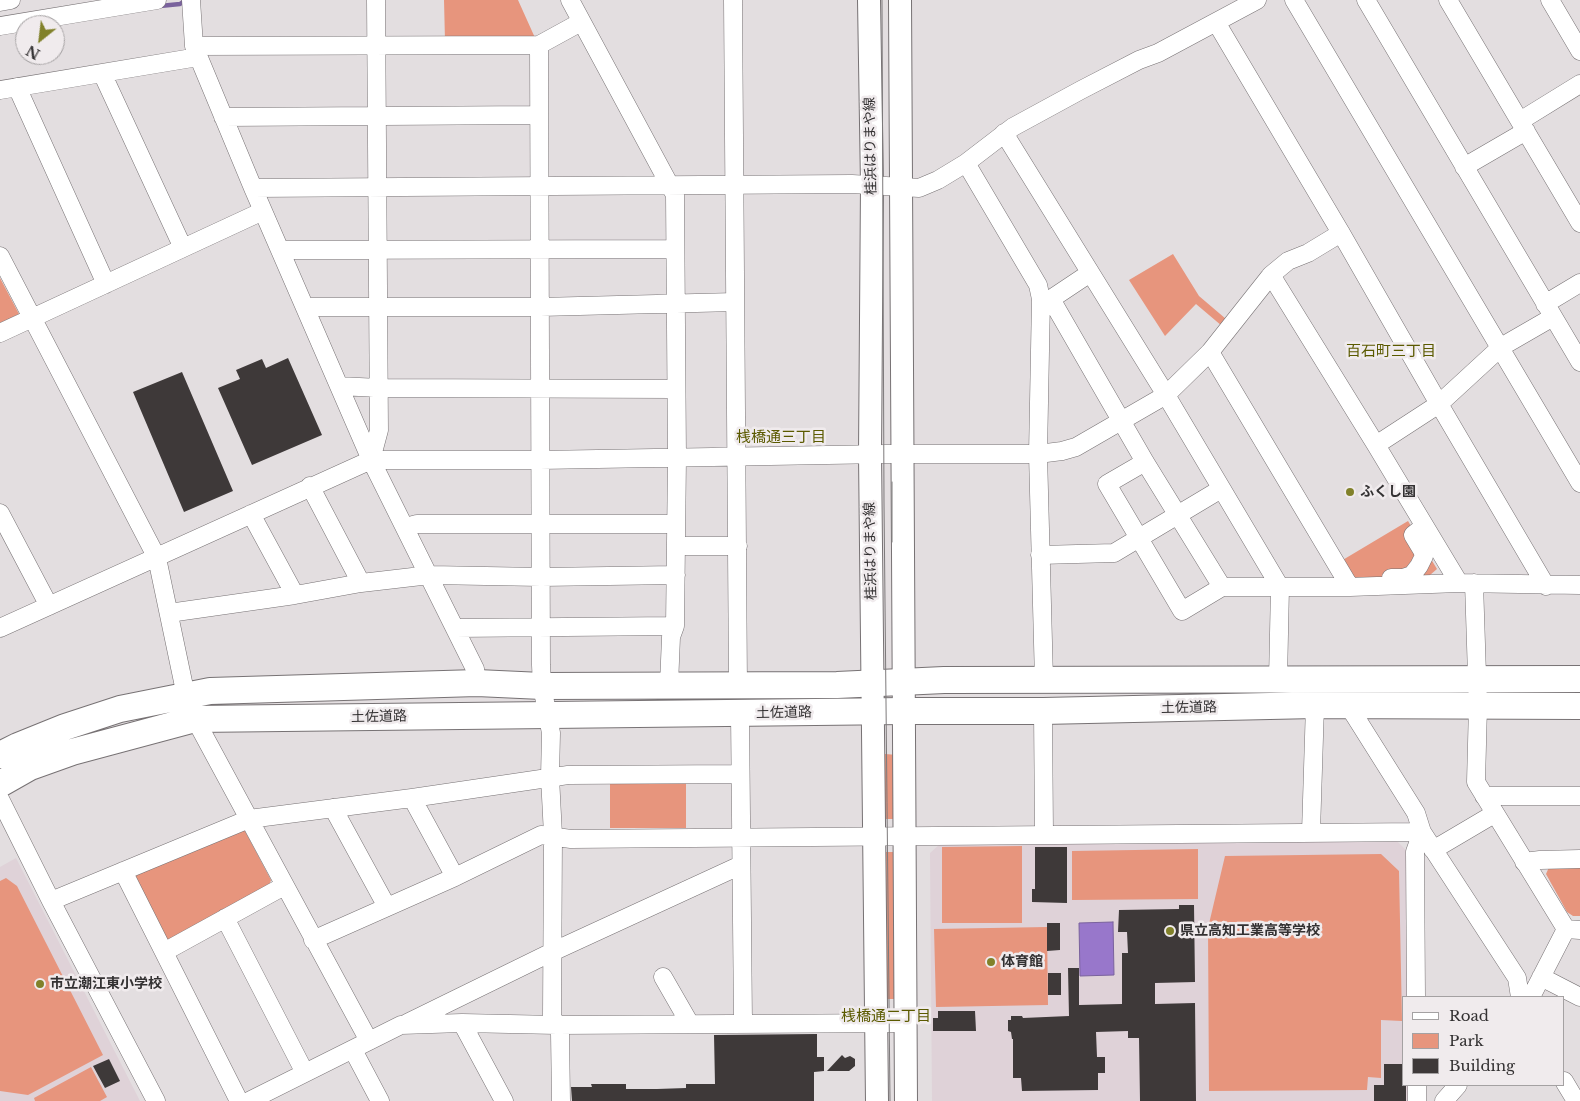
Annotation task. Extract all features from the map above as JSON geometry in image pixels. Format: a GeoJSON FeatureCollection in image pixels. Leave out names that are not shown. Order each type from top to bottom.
{"type":"FeatureCollection","features":[{"type":"Feature","properties":{"kind":"highway","name":"土佐道路"},"geometry":{"type":"LineString","coordinates":[[0,784],[30,767],[191,707],[210,691],[477,683],[542,686],[872,684],[944,680],[1580,679]]}},
{"type":"Feature","properties":{"kind":"highway","name":"土佐道路"},"geometry":{"type":"LineString","coordinates":[[0,755],[65,727],[120,708],[191,707],[547,716],[873,711],[1044,711],[1315,705],[1580,706]]}},
{"type":"Feature","properties":{"kind":"main road","name":"桂浜はりまや線"},"geometry":{"type":"LineString","coordinates":[[869,0],[872,186],[870,454],[877,1101]]}},
{"type":"Feature","properties":{"kind":"main road","name":"桂浜はりまや線"},"geometry":{"type":"LineString","coordinates":[[900,0],[906,1101]]}},
{"type":"Feature","properties":{"kind":"street"},"geometry":{"type":"LineString","coordinates":[[0,2],[11,0]]}},
{"type":"Feature","properties":{"kind":"street"},"geometry":{"type":"LineString","coordinates":[[0,26],[157,0]]}},
{"type":"Feature","properties":{"kind":"street"},"geometry":{"type":"LineString","coordinates":[[191,0],[196,52],[223,117],[371,460],[475,669],[477,683]]}},
{"type":"Feature","properties":{"kind":"street"},"geometry":{"type":"LineString","coordinates":[[371,460],[379,430],[376,0]]}},
{"type":"Feature","properties":{"kind":"street"},"geometry":{"type":"LineString","coordinates":[[570,0],[660,171],[670,184],[675,195],[676,576],[675,626],[671,637],[669,685]]}},
{"type":"Feature","properties":{"kind":"street"},"geometry":{"type":"LineString","coordinates":[[734,0],[738,685]]}},
{"type":"Feature","properties":{"kind":"street"},"geometry":{"type":"LineString","coordinates":[[253,188],[852,184],[919,188],[938,180],[966,163],[1004,133],[1081,90],[1139,60],[1158,53],[1257,0]]}},
{"type":"Feature","properties":{"kind":"street"},"geometry":{"type":"LineString","coordinates":[[1294,0],[1580,483]]}},
{"type":"Feature","properties":{"kind":"street"},"geometry":{"type":"LineString","coordinates":[[1366,0],[1580,362]]}},
{"type":"Feature","properties":{"kind":"street"},"geometry":{"type":"LineString","coordinates":[[1448,0],[1580,223]]}},
{"type":"Feature","properties":{"kind":"street"},"geometry":{"type":"LineString","coordinates":[[1550,0],[1580,51]]}},
{"type":"Feature","properties":{"kind":"street"},"geometry":{"type":"LineString","coordinates":[[106,284],[8,88],[102,73],[196,52],[376,46],[539,45],[581,22]]}},
{"type":"Feature","properties":{"kind":"street"},"geometry":{"type":"LineString","coordinates":[[1216,22],[1546,586]]}},
{"type":"Feature","properties":{"kind":"street"},"geometry":{"type":"LineString","coordinates":[[539,45],[542,686],[551,733],[550,777],[553,836],[552,1016],[560,1033],[561,1101]]}},
{"type":"Feature","properties":{"kind":"street"},"geometry":{"type":"LineString","coordinates":[[102,73],[183,248]]}},
{"type":"Feature","properties":{"kind":"street"},"geometry":{"type":"LineString","coordinates":[[1464,167],[1580,84]]}},
{"type":"Feature","properties":{"kind":"street"},"geometry":{"type":"LineString","coordinates":[[223,117],[539,115]]}},
{"type":"Feature","properties":{"kind":"street"},"geometry":{"type":"LineString","coordinates":[[1004,133],[1166,396],[1280,587],[1278,680]]}},
{"type":"Feature","properties":{"kind":"street"},"geometry":{"type":"LineString","coordinates":[[966,163],[1046,299],[1222,587]]}},
{"type":"Feature","properties":{"kind":"street"},"geometry":{"type":"LineString","coordinates":[[0,333],[263,211]]}},
{"type":"Feature","properties":{"kind":"street"},"geometry":{"type":"LineString","coordinates":[[0,628],[371,460],[540,460],[870,454],[1038,454],[1076,447],[1166,396],[1210,352],[1271,275],[1288,261],[1308,254],[1341,233]]}},
{"type":"Feature","properties":{"kind":"street"},"geometry":{"type":"LineString","coordinates":[[280,250],[674,249]]}},
{"type":"Feature","properties":{"kind":"street"},"geometry":{"type":"LineString","coordinates":[[0,256],[157,558],[191,707],[284,886],[369,1041]]}},
{"type":"Feature","properties":{"kind":"street"},"geometry":{"type":"LineString","coordinates":[[1046,299],[1090,274]]}},
{"type":"Feature","properties":{"kind":"street"},"geometry":{"type":"LineString","coordinates":[[1271,275],[1376,445],[1466,583],[1477,678],[1476,782],[1524,862],[1573,929],[1541,977],[1532,996]]}},
{"type":"Feature","properties":{"kind":"street"},"geometry":{"type":"LineString","coordinates":[[1376,445],[1438,404],[1501,347],[1580,283]]}},
{"type":"Feature","properties":{"kind":"street"},"geometry":{"type":"LineString","coordinates":[[1044,680],[1038,454],[1046,299]]}},
{"type":"Feature","properties":{"kind":"street"},"geometry":{"type":"LineString","coordinates":[[305,307],[540,307],[736,302]]}},
{"type":"Feature","properties":{"kind":"street"},"geometry":{"type":"LineString","coordinates":[[1210,352],[1350,587]]}},
{"type":"Feature","properties":{"kind":"street"},"geometry":{"type":"LineString","coordinates":[[339,386],[379,388],[676,389]]}},
{"type":"Feature","properties":{"kind":"street"},"geometry":{"type":"LineString","coordinates":[[1145,462],[1107,484],[1182,611],[1222,587],[1350,587],[1466,583],[1546,586],[1580,585]]}},
{"type":"Feature","properties":{"kind":"street"},"geometry":{"type":"LineString","coordinates":[[310,486],[361,582]]}},
{"type":"Feature","properties":{"kind":"street"},"geometry":{"type":"LineString","coordinates":[[1040,554],[1114,554],[1220,489]]}},
{"type":"Feature","properties":{"kind":"street"},"geometry":{"type":"LineString","coordinates":[[0,513],[49,606]]}},
{"type":"Feature","properties":{"kind":"street"},"geometry":{"type":"LineString","coordinates":[[251,514],[295,595]]}},
{"type":"Feature","properties":{"kind":"street"},"geometry":{"type":"LineString","coordinates":[[406,527],[417,524],[676,524]]}},
{"type":"Feature","properties":{"kind":"street"},"geometry":{"type":"LineString","coordinates":[[1350,568],[1363,580],[1403,578],[1412,574],[1419,566],[1424,556],[1422,542]]}},
{"type":"Feature","properties":{"kind":"street"},"geometry":{"type":"LineString","coordinates":[[676,546],[738,546]]}},
{"type":"Feature","properties":{"kind":"street"},"geometry":{"type":"LineString","coordinates":[[169,613],[295,595],[361,582],[430,576],[676,576]]}},
{"type":"Feature","properties":{"kind":"street"},"geometry":{"type":"LineString","coordinates":[[455,628],[675,626]]}},
{"type":"Feature","properties":{"kind":"street"},"geometry":{"type":"LineString","coordinates":[[1311,832],[1315,705]]}},
{"type":"Feature","properties":{"kind":"street"},"geometry":{"type":"LineString","coordinates":[[1348,705],[1416,813],[1422,832],[1433,850],[1517,978],[1520,996]]}},
{"type":"Feature","properties":{"kind":"street"},"geometry":{"type":"LineString","coordinates":[[1044,711],[1044,834]]}},
{"type":"Feature","properties":{"kind":"street"},"geometry":{"type":"LineString","coordinates":[[740,714],[743,1023]]}},
{"type":"Feature","properties":{"kind":"street"},"geometry":{"type":"LineString","coordinates":[[51,901],[249,818],[412,798],[568,775],[740,774]]}},
{"type":"Feature","properties":{"kind":"street"},"geometry":{"type":"LineString","coordinates":[[1484,796],[1580,796]]}},
{"type":"Feature","properties":{"kind":"street"},"geometry":{"type":"LineString","coordinates":[[0,798],[51,901],[156,1101]]}},
{"type":"Feature","properties":{"kind":"street"},"geometry":{"type":"LineString","coordinates":[[412,798],[455,877]]}},
{"type":"Feature","properties":{"kind":"street"},"geometry":{"type":"LineString","coordinates":[[333,808],[387,907]]}},
{"type":"Feature","properties":{"kind":"street"},"geometry":{"type":"LineString","coordinates":[[1433,850],[1494,814]]}},
{"type":"Feature","properties":{"kind":"street"},"geometry":{"type":"LineString","coordinates":[[314,940],[455,877],[541,835],[572,839],[874,835],[1422,832]]}},
{"type":"Feature","properties":{"kind":"street"},"geometry":{"type":"LineString","coordinates":[[1416,996],[1415,852],[1422,832]]}},
{"type":"Feature","properties":{"kind":"street"},"geometry":{"type":"LineString","coordinates":[[1524,862],[1580,860]]}},
{"type":"Feature","properties":{"kind":"street"},"geometry":{"type":"LineString","coordinates":[[257,1099],[369,1041],[552,952],[741,865]]}},
{"type":"Feature","properties":{"kind":"street"},"geometry":{"type":"LineString","coordinates":[[123,871],[239,1101]]}},
{"type":"Feature","properties":{"kind":"street"},"geometry":{"type":"LineString","coordinates":[[164,952],[284,886]]}},
{"type":"Feature","properties":{"kind":"street"},"geometry":{"type":"LineString","coordinates":[[225,918],[305,1074]]}},
{"type":"Feature","properties":{"kind":"street"},"geometry":{"type":"LineString","coordinates":[[664,976],[690,1024]]}},
{"type":"Feature","properties":{"kind":"street"},"geometry":{"type":"LineString","coordinates":[[1541,977],[1580,997]]}},
{"type":"Feature","properties":{"kind":"street"},"geometry":{"type":"LineString","coordinates":[[401,1026],[462,1023],[557,1025],[906,1023]]}},
{"type":"Feature","properties":{"kind":"street"},"geometry":{"type":"LineString","coordinates":[[462,1023],[504,1101]]}},
{"type":"Feature","properties":{"kind":"street"},"geometry":{"type":"LineString","coordinates":[[353,1050],[380,1101]]}},
{"type":"Feature","properties":{"kind":"street"},"geometry":{"type":"LineString","coordinates":[[1565,1083],[1576,1101]]}},
{"type":"Feature","properties":{"kind":"street"},"geometry":{"type":"LineString","coordinates":[[1417,1086],[1417,1101]]}},
{"type":"Feature","properties":{"kind":"street"},"geometry":{"type":"LineString","coordinates":[[1444,1101],[1457,1086]]}},
{"type":"Feature","properties":{"kind":"shaded area","name":"県立高知工業高等学校"},"geometry":{"type":"Polygon","coordinates":[[[1396,840],[1409,853],[1410,996],[1402,996],[1402,1086],[1411,1086],[1411,1101],[932,1101],[930,853],[940,844],[1396,840]]]}},
{"type":"Feature","properties":{"kind":"shaded area","name":"市立潮江東小学校"},"geometry":{"type":"Polygon","coordinates":[[[16,858],[140,1101],[0,1101],[0,867],[16,858]]]}},
{"type":"Feature","properties":{"kind":"shaded area"},"geometry":{"type":"Polygon","coordinates":[[[1113,922],[1114,975],[1080,976],[1079,923],[1113,922]]]}},
{"type":"Feature","properties":{"kind":"green space"},"geometry":{"type":"Polygon","coordinates":[[[444,0],[518,0],[536,40],[445,41],[444,0]]]}},
{"type":"Feature","properties":{"kind":"green space"},"geometry":{"type":"Polygon","coordinates":[[[1173,254],[1199,296],[1226,319],[1222,326],[1196,304],[1165,336],[1129,280],[1173,254]]]}},
{"type":"Feature","properties":{"kind":"green space"},"geometry":{"type":"Polygon","coordinates":[[[0,278],[19,314],[0,323],[0,278]]]}},
{"type":"Feature","properties":{"kind":"green space"},"geometry":{"type":"Polygon","coordinates":[[[1408,521],[1437,569],[1430,575],[1358,580],[1350,577],[1341,561],[1408,521]]]}},
{"type":"Feature","properties":{"kind":"green space"},"geometry":{"type":"Polygon","coordinates":[[[885,754],[898,755],[899,819],[885,819],[885,754]]]}},
{"type":"Feature","properties":{"kind":"green space"},"geometry":{"type":"Polygon","coordinates":[[[610,779],[686,780],[686,828],[610,828],[610,779]]]}},
{"type":"Feature","properties":{"kind":"green space"},"geometry":{"type":"Polygon","coordinates":[[[239,828],[245,831],[271,880],[269,886],[171,941],[164,938],[133,877],[135,871],[239,828]]]}},
{"type":"Feature","properties":{"kind":"green space"},"geometry":{"type":"Polygon","coordinates":[[[1022,846],[1022,923],[942,923],[942,847],[1022,846]]]}},
{"type":"Feature","properties":{"kind":"green space"},"geometry":{"type":"Polygon","coordinates":[[[1198,849],[1198,899],[1072,900],[1072,851],[1198,849]]]}},
{"type":"Feature","properties":{"kind":"green space"},"geometry":{"type":"Polygon","coordinates":[[[886,852],[897,852],[898,999],[887,999],[886,852]]]}},
{"type":"Feature","properties":{"kind":"green space"},"geometry":{"type":"Polygon","coordinates":[[[1381,854],[1399,871],[1402,1021],[1381,1020],[1381,1078],[1368,1077],[1367,1090],[1209,1091],[1208,928],[1225,856],[1381,854]]]}},
{"type":"Feature","properties":{"kind":"green space"},"geometry":{"type":"Polygon","coordinates":[[[1550,865],[1580,866],[1580,916],[1573,916],[1567,912],[1546,874],[1550,865]]]}},
{"type":"Feature","properties":{"kind":"green space","name":"市立潮江東小学校"},"geometry":{"type":"Polygon","coordinates":[[[6,878],[17,886],[103,1055],[28,1095],[0,1091],[0,881],[6,878]]]}},
{"type":"Feature","properties":{"kind":"green space","name":"体育館"},"geometry":{"type":"Polygon","coordinates":[[[1047,927],[1048,1005],[936,1007],[934,929],[1047,927]]]}},
{"type":"Feature","properties":{"kind":"green space"},"geometry":{"type":"Polygon","coordinates":[[[91,1067],[107,1097],[100,1101],[35,1101],[34,1098],[91,1067]]]}},
{"type":"Feature","properties":{"kind":"building"},"geometry":{"type":"Polygon","coordinates":[[[288,358],[322,435],[252,465],[218,388],[240,379],[236,370],[262,359],[266,368],[288,358]]]}},
{"type":"Feature","properties":{"kind":"building"},"geometry":{"type":"Polygon","coordinates":[[[182,372],[233,491],[184,512],[133,392],[182,372]]]}},
{"type":"Feature","properties":{"kind":"building"},"geometry":{"type":"Polygon","coordinates":[[[1035,847],[1067,847],[1067,903],[1032,902],[1032,889],[1035,889],[1035,847]]]}},
{"type":"Feature","properties":{"kind":"building"},"geometry":{"type":"Polygon","coordinates":[[[1179,905],[1194,905],[1195,982],[1155,983],[1155,1004],[1195,1003],[1196,1101],[1140,1101],[1139,1038],[1128,1038],[1128,1031],[1096,1032],[1097,1057],[1105,1057],[1105,1073],[1098,1073],[1098,1090],[1022,1091],[1021,1078],[1013,1078],[1013,1039],[1011,1032],[1008,1031],[1008,1020],[1011,1020],[1011,1016],[1022,1016],[1023,1018],[1069,1016],[1068,968],[1079,968],[1079,1005],[1122,1004],[1122,953],[1128,953],[1127,932],[1118,932],[1119,910],[1179,909],[1179,905]]]}},
{"type":"Feature","properties":{"kind":"building"},"geometry":{"type":"Polygon","coordinates":[[[1047,923],[1060,923],[1060,950],[1047,951],[1047,923]]]}},
{"type":"Feature","properties":{"kind":"building"},"geometry":{"type":"Polygon","coordinates":[[[1048,973],[1061,973],[1061,995],[1048,995],[1048,973]]]}},
{"type":"Feature","properties":{"kind":"building"},"geometry":{"type":"Polygon","coordinates":[[[938,1011],[975,1011],[976,1031],[933,1031],[933,1018],[938,1018],[938,1011]]]}},
{"type":"Feature","properties":{"kind":"building"},"geometry":{"type":"Polygon","coordinates":[[[817,1034],[817,1057],[824,1057],[824,1071],[814,1072],[814,1101],[572,1101],[571,1087],[592,1087],[591,1084],[626,1084],[626,1089],[657,1089],[686,1088],[686,1084],[715,1084],[714,1035],[817,1034]]]}},
{"type":"Feature","properties":{"kind":"building"},"geometry":{"type":"Polygon","coordinates":[[[842,1055],[845,1058],[850,1056],[855,1059],[855,1066],[849,1071],[827,1071],[842,1055]]]}},
{"type":"Feature","properties":{"kind":"building"},"geometry":{"type":"Polygon","coordinates":[[[109,1059],[120,1081],[105,1088],[93,1066],[109,1059]]]}},
{"type":"Feature","properties":{"kind":"building"},"geometry":{"type":"Polygon","coordinates":[[[1384,1064],[1402,1064],[1402,1086],[1406,1086],[1406,1101],[1374,1101],[1374,1085],[1384,1085],[1384,1064]]]}},
{"type":"Feature","properties":{"kind":"waterway"},"geometry":{"type":"LineString","coordinates":[[160,6],[180,4],[186,0]]}},
{"type":"Feature","properties":{"kind":"tram line"},"geometry":{"type":"LineString","coordinates":[[882,0],[884,503],[890,1101]]}},
{"type":"Feature","properties":{"kind":"tram line"},"geometry":{"type":"LineString","coordinates":[[892,482],[892,542]]}},
{"type":"Feature","properties":{"kind":"place","name":"ふくし園"},"geometry":{"type":"Point","coordinates":[1350,492]}},
{"type":"Feature","properties":{"kind":"place","name":"県立高知工業高等学校"},"geometry":{"type":"Point","coordinates":[1170,931]}},
{"type":"Feature","properties":{"kind":"place","name":"体育館"},"geometry":{"type":"Point","coordinates":[991,962]}},
{"type":"Feature","properties":{"kind":"place","name":"市立潮江東小学校"},"geometry":{"type":"Point","coordinates":[40,984]}},
{"type":"Feature","properties":{"kind":"district","name":"百石町三丁目"},"geometry":{"type":"Point","coordinates":[1391,352]}},
{"type":"Feature","properties":{"kind":"district","name":"桟橋通三丁目"},"geometry":{"type":"Point","coordinates":[781,438]}},
{"type":"Feature","properties":{"kind":"district","name":"桟橋通二丁目"},"geometry":{"type":"Point","coordinates":[886,1017]}}]}
